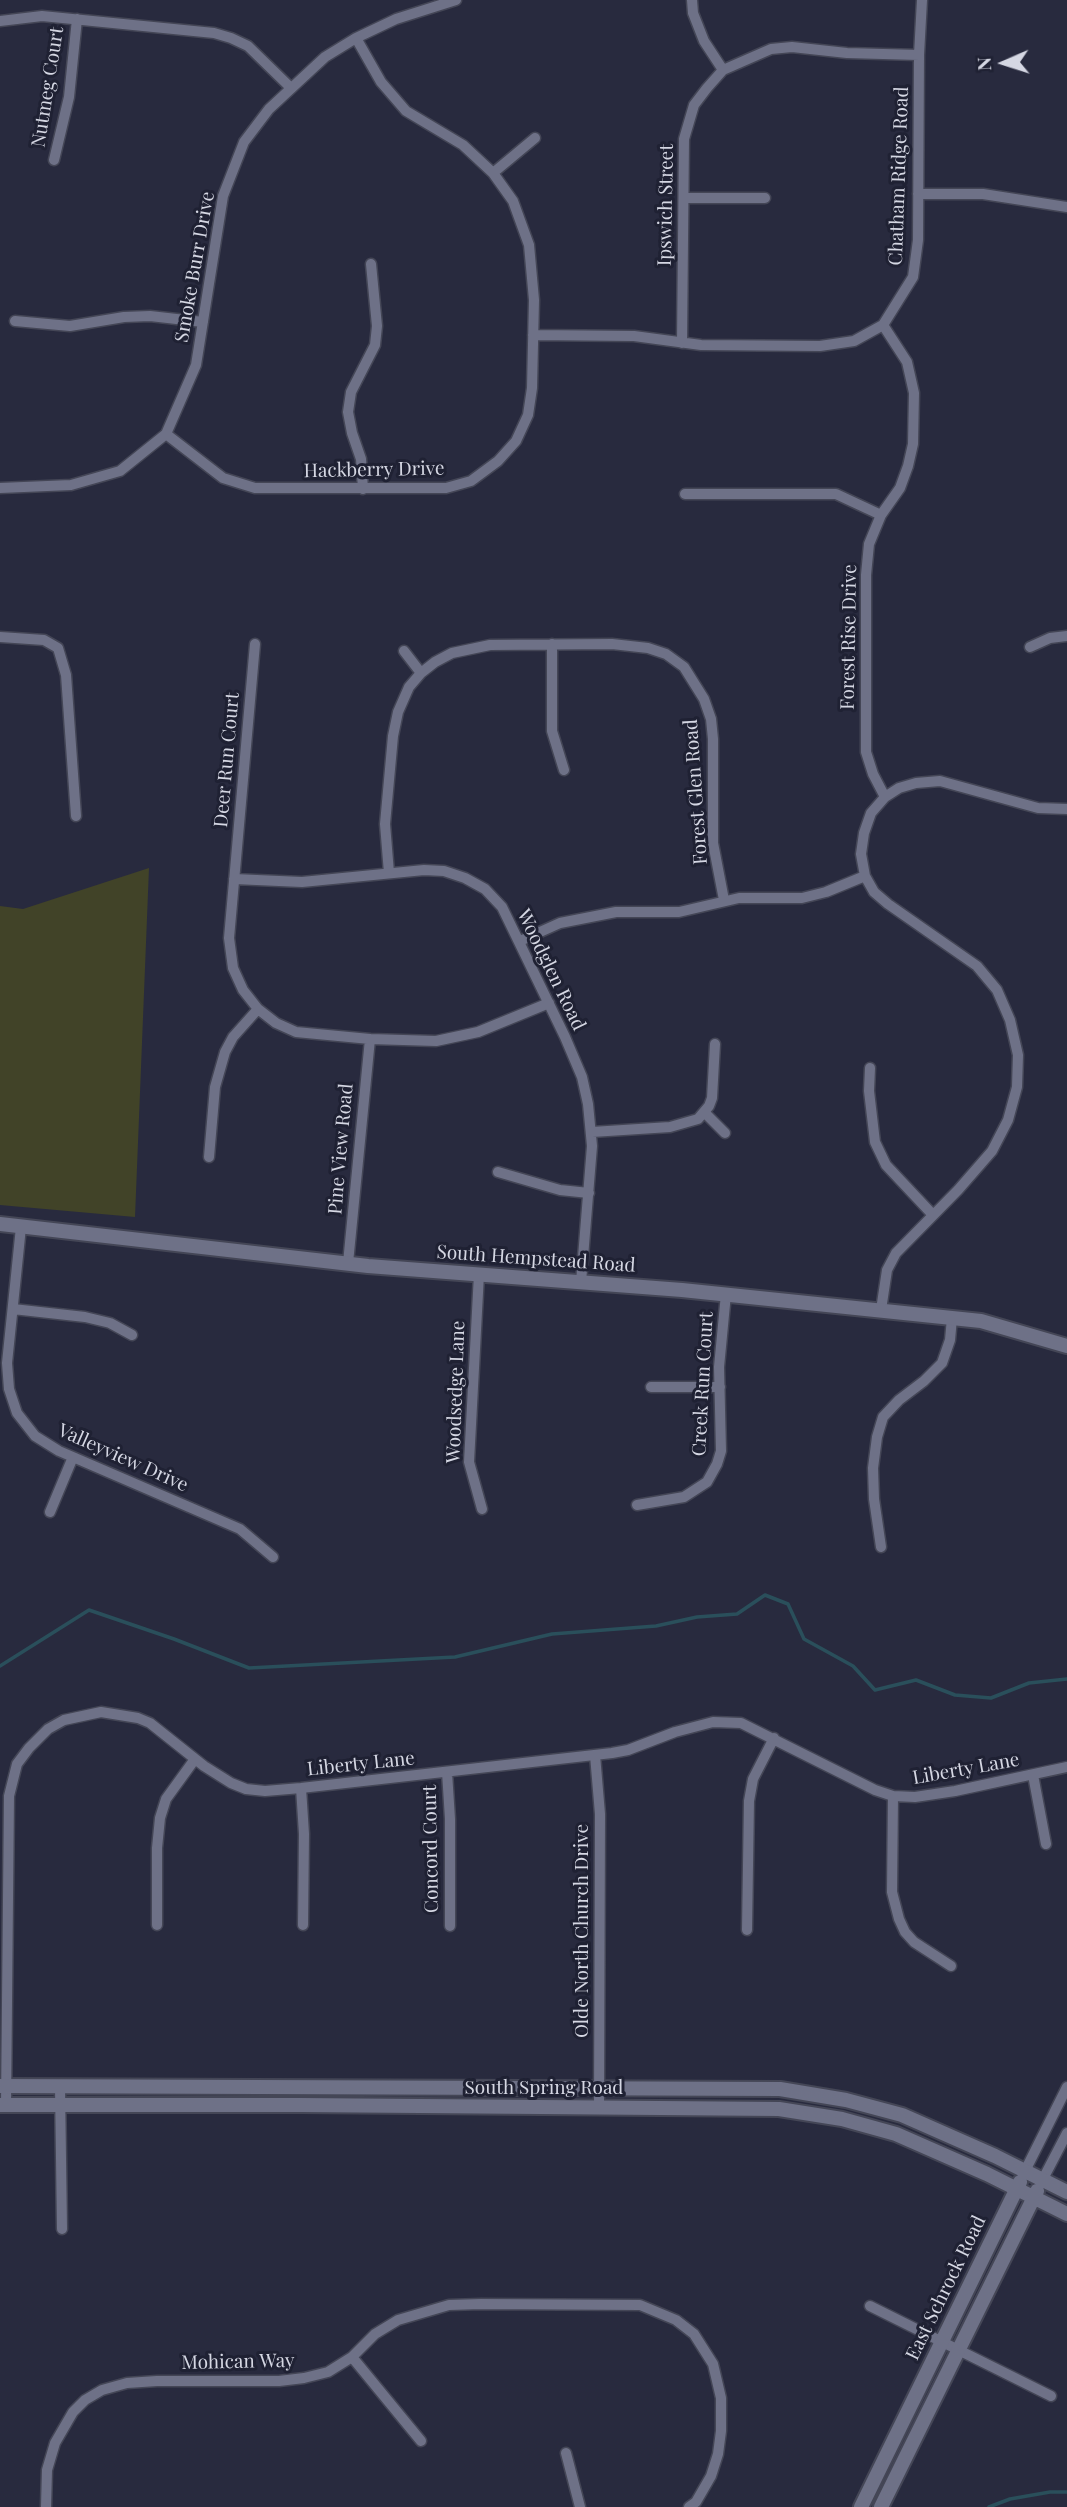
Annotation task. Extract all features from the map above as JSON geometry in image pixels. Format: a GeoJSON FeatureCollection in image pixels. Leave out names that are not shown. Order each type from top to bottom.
{"type":"FeatureCollection","features":[{"type":"Feature","properties":{"kind":"main road","name":"South Hempstead Road"},"geometry":{"type":"LineString","coordinates":[[0,1224],[348,1263],[726,1294],[981,1321],[1067,1346]]}},
{"type":"Feature","properties":{"kind":"main road","name":"South Spring Road"},"geometry":{"type":"LineString","coordinates":[[3,2086],[780,2090],[846,2100],[902,2115],[1067,2192]]}},
{"type":"Feature","properties":{"kind":"main road"},"geometry":{"type":"LineString","coordinates":[[216,2086],[217,2105]]}},
{"type":"Feature","properties":{"kind":"main road","name":"South Spring Road"},"geometry":{"type":"LineString","coordinates":[[3,2105],[779,2109],[842,2119],[896,2134],[1017,2188],[1067,2214]]}},
{"type":"Feature","properties":{"kind":"main road","name":"East Schrock Road"},"geometry":{"type":"LineString","coordinates":[[860,2507],[1025,2171]]}},
{"type":"Feature","properties":{"kind":"main road","name":"East Schrock Road"},"geometry":{"type":"LineString","coordinates":[[881,2507],[1043,2179]]}},
{"type":"Feature","properties":{"kind":"street"},"geometry":{"type":"LineString","coordinates":[[692,0],[693,13],[704,41],[723,70]]}},
{"type":"Feature","properties":{"kind":"street","name":"Chatham Ridge Road"},"geometry":{"type":"LineString","coordinates":[[883,325],[913,277],[918,240],[922,0]]}},
{"type":"Feature","properties":{"kind":"street","name":"Smoke Burr Drive"},"geometry":{"type":"LineString","coordinates":[[0,488],[71,485],[120,471],[166,434],[196,365],[223,196],[244,142],[269,109],[326,57],[356,38],[396,19],[452,1]]}},
{"type":"Feature","properties":{"kind":"street"},"geometry":{"type":"LineString","coordinates":[[0,21],[42,16],[190,30],[231,38],[247,46],[290,88]]}},
{"type":"Feature","properties":{"kind":"street","name":"Nutmeg Court"},"geometry":{"type":"LineString","coordinates":[[54,160],[69,97],[77,19]]}},
{"type":"Feature","properties":{"kind":"street","name":"Hackberry Drive"},"geometry":{"type":"LineString","coordinates":[[166,434],[223,478],[255,488],[446,488],[471,481],[498,461],[516,441],[528,415],[532,388],[534,300],[529,245],[513,201],[493,173],[463,145],[406,111],[381,82],[356,38]]}},
{"type":"Feature","properties":{"kind":"street","name":"Ipswich Street"},"geometry":{"type":"LineString","coordinates":[[682,343],[684,139],[694,106],[723,70],[771,49],[792,47],[847,53],[919,55]]}},
{"type":"Feature","properties":{"kind":"street"},"geometry":{"type":"LineString","coordinates":[[493,173],[535,138]]}},
{"type":"Feature","properties":{"kind":"street"},"geometry":{"type":"LineString","coordinates":[[918,194],[983,194],[1067,207]]}},
{"type":"Feature","properties":{"kind":"street"},"geometry":{"type":"LineString","coordinates":[[684,198],[765,198]]}},
{"type":"Feature","properties":{"kind":"street"},"geometry":{"type":"LineString","coordinates":[[363,489],[361,459],[348,412],[351,392],[375,345],[377,326],[371,264]]}},
{"type":"Feature","properties":{"kind":"street"},"geometry":{"type":"LineString","coordinates":[[15,321],[70,326],[124,317],[150,316],[203,322]]}},
{"type":"Feature","properties":{"kind":"street"},"geometry":{"type":"LineString","coordinates":[[533,335],[634,337],[682,343],[820,346],[854,341],[883,325]]}},
{"type":"Feature","properties":{"kind":"street","name":"Forest Rise Drive"},"geometry":{"type":"LineString","coordinates":[[883,325],[907,362],[914,393],[914,444],[901,488],[881,515],[869,544],[866,575],[866,752],[885,797]]}},
{"type":"Feature","properties":{"kind":"street"},"geometry":{"type":"LineString","coordinates":[[685,494],[836,494],[881,515]]}},
{"type":"Feature","properties":{"kind":"street"},"geometry":{"type":"LineString","coordinates":[[1030,647],[1050,638],[1067,636]]}},
{"type":"Feature","properties":{"kind":"street"},"geometry":{"type":"LineString","coordinates":[[0,637],[44,640],[58,648],[66,675],[76,816]]}},
{"type":"Feature","properties":{"kind":"street","name":"Deer Run Court"},"geometry":{"type":"LineString","coordinates":[[255,644],[229,938],[233,968],[243,990],[258,1009]]}},
{"type":"Feature","properties":{"kind":"street"},"geometry":{"type":"LineString","coordinates":[[552,644],[552,731],[564,770]]}},
{"type":"Feature","properties":{"kind":"street","name":"Forest Glen Road"},"geometry":{"type":"LineString","coordinates":[[389,873],[385,824],[393,736],[398,712],[409,687],[421,673],[452,653],[489,645],[612,644],[648,648],[666,654],[684,667],[695,682],[711,719],[713,843],[724,900]]}},
{"type":"Feature","properties":{"kind":"street"},"geometry":{"type":"LineString","coordinates":[[404,651],[421,673]]}},
{"type":"Feature","properties":{"kind":"street"},"geometry":{"type":"LineString","coordinates":[[881,1310],[887,1269],[897,1253],[992,1151],[1009,1120],[1017,1087],[1018,1055],[1010,1020],[997,990],[977,966],[874,892],[865,876],[861,853],[871,813],[885,797],[899,788],[940,781],[1038,808],[1067,809]]}},
{"type":"Feature","properties":{"kind":"street","name":"Woodglen Road"},"geometry":{"type":"LineString","coordinates":[[234,879],[302,882],[434,870],[465,878],[485,889],[502,907],[582,1077],[592,1132],[581,1282]]}},
{"type":"Feature","properties":{"kind":"street"},"geometry":{"type":"LineString","coordinates":[[520,941],[560,923],[616,912],[679,912],[724,900],[802,898],[826,892],[865,876]]}},
{"type":"Feature","properties":{"kind":"street"},"geometry":{"type":"LineString","coordinates":[[209,1157],[215,1087],[225,1052],[233,1037],[258,1009],[276,1023],[296,1032],[370,1039],[436,1041],[478,1032],[549,1003]]}},
{"type":"Feature","properties":{"kind":"street","name":"Pine View Road"},"geometry":{"type":"LineString","coordinates":[[348,1263],[370,1039]]}},
{"type":"Feature","properties":{"kind":"street"},"geometry":{"type":"LineString","coordinates":[[592,1132],[681,1125],[698,1119],[705,1113],[712,1098],[715,1044]]}},
{"type":"Feature","properties":{"kind":"street"},"geometry":{"type":"LineString","coordinates":[[870,1068],[869,1091],[875,1142],[886,1165],[933,1215]]}},
{"type":"Feature","properties":{"kind":"street"},"geometry":{"type":"LineString","coordinates":[[705,1113],[724,1133]]}},
{"type":"Feature","properties":{"kind":"street"},"geometry":{"type":"LineString","coordinates":[[498,1172],[561,1190],[589,1193]]}},
{"type":"Feature","properties":{"kind":"street","name":"Valleyview Drive"},"geometry":{"type":"LineString","coordinates":[[21,1227],[7,1363],[9,1389],[17,1413],[35,1436],[59,1451],[240,1529],[273,1557]]}},
{"type":"Feature","properties":{"kind":"street","name":"Woodsedge Lane"},"geometry":{"type":"LineString","coordinates":[[479,1275],[469,1461],[482,1509]]}},
{"type":"Feature","properties":{"kind":"street","name":"Creek Run Court"},"geometry":{"type":"LineString","coordinates":[[637,1505],[684,1497],[701,1487],[713,1474],[721,1451],[720,1387],[726,1294]]}},
{"type":"Feature","properties":{"kind":"street"},"geometry":{"type":"LineString","coordinates":[[13,1309],[85,1317],[110,1323],[132,1335]]}},
{"type":"Feature","properties":{"kind":"street"},"geometry":{"type":"LineString","coordinates":[[881,1547],[874,1499],[873,1468],[883,1417],[942,1363],[950,1340],[952,1318]]}},
{"type":"Feature","properties":{"kind":"street"},"geometry":{"type":"LineString","coordinates":[[651,1387],[720,1387]]}},
{"type":"Feature","properties":{"kind":"street"},"geometry":{"type":"LineString","coordinates":[[50,1512],[74,1457]]}},
{"type":"Feature","properties":{"kind":"street","name":"Liberty Lane"},"geometry":{"type":"LineString","coordinates":[[3,2105],[8,1810],[12,1781],[18,1764],[29,1748],[48,1729],[64,1720],[101,1712],[126,1715],[150,1723],[230,1783],[246,1789],[265,1791],[628,1751],[675,1732],[713,1722],[741,1724],[875,1790],[893,1796],[915,1797],[1067,1767]]}},
{"type":"Feature","properties":{"kind":"street"},"geometry":{"type":"LineString","coordinates":[[747,1930],[749,1801],[753,1779],[774,1738]]}},
{"type":"Feature","properties":{"kind":"street","name":"Olde North Church Drive"},"geometry":{"type":"LineString","coordinates":[[595,1755],[600,1814],[599,2107]]}},
{"type":"Feature","properties":{"kind":"street"},"geometry":{"type":"LineString","coordinates":[[157,1925],[157,1849],[160,1818],[166,1799],[195,1759]]}},
{"type":"Feature","properties":{"kind":"street","name":"Concord Court"},"geometry":{"type":"LineString","coordinates":[[447,1772],[450,1926]]}},
{"type":"Feature","properties":{"kind":"street"},"geometry":{"type":"LineString","coordinates":[[1033,1775],[1046,1844]]}},
{"type":"Feature","properties":{"kind":"street"},"geometry":{"type":"LineString","coordinates":[[301,1788],[304,1834],[303,1925]]}},
{"type":"Feature","properties":{"kind":"street"},"geometry":{"type":"LineString","coordinates":[[893,1796],[892,1892],[899,1919],[914,1942],[951,1966]]}},
{"type":"Feature","properties":{"kind":"street"},"geometry":{"type":"LineString","coordinates":[[60,2087],[62,2229]]}},
{"type":"Feature","properties":{"kind":"street","name":"East Schrock Road"},"geometry":{"type":"LineString","coordinates":[[1025,2171],[1067,2087]]}},
{"type":"Feature","properties":{"kind":"street","name":"East Schrock Road"},"geometry":{"type":"LineString","coordinates":[[1043,2179],[1067,2133]]}},
{"type":"Feature","properties":{"kind":"street","name":"Mohican Way"},"geometry":{"type":"LineString","coordinates":[[46,2507],[47,2470],[55,2443],[74,2412],[85,2400],[102,2390],[147,2381],[279,2381],[304,2378],[328,2372],[352,2357],[375,2334],[398,2320],[449,2305],[640,2305],[676,2320],[694,2334],[713,2364],[721,2398],[718,2454],[711,2476],[696,2502],[689,2507]]}},
{"type":"Feature","properties":{"kind":"street"},"geometry":{"type":"LineString","coordinates":[[870,2306],[1051,2396]]}},
{"type":"Feature","properties":{"kind":"street"},"geometry":{"type":"LineString","coordinates":[[352,2357],[421,2441]]}},
{"type":"Feature","properties":{"kind":"street"},"geometry":{"type":"LineString","coordinates":[[566,2453],[580,2507]]}},
{"type":"Feature","properties":{"kind":"green space"},"geometry":{"type":"Polygon","coordinates":[[[149,868],[135,1217],[0,1205],[0,906],[23,909],[149,868]]]}},
{"type":"Feature","properties":{"kind":"waterway"},"geometry":{"type":"LineString","coordinates":[[0,1666],[89,1610],[249,1668],[455,1657],[552,1634],[656,1626],[697,1617],[737,1614],[765,1595],[788,1604],[804,1639],[853,1666],[875,1690],[916,1680],[955,1695],[991,1698],[1029,1683],[1067,1679]]}},
{"type":"Feature","properties":{"kind":"waterway"},"geometry":{"type":"LineString","coordinates":[[989,2507],[1010,2499],[1067,2492]]}}]}
